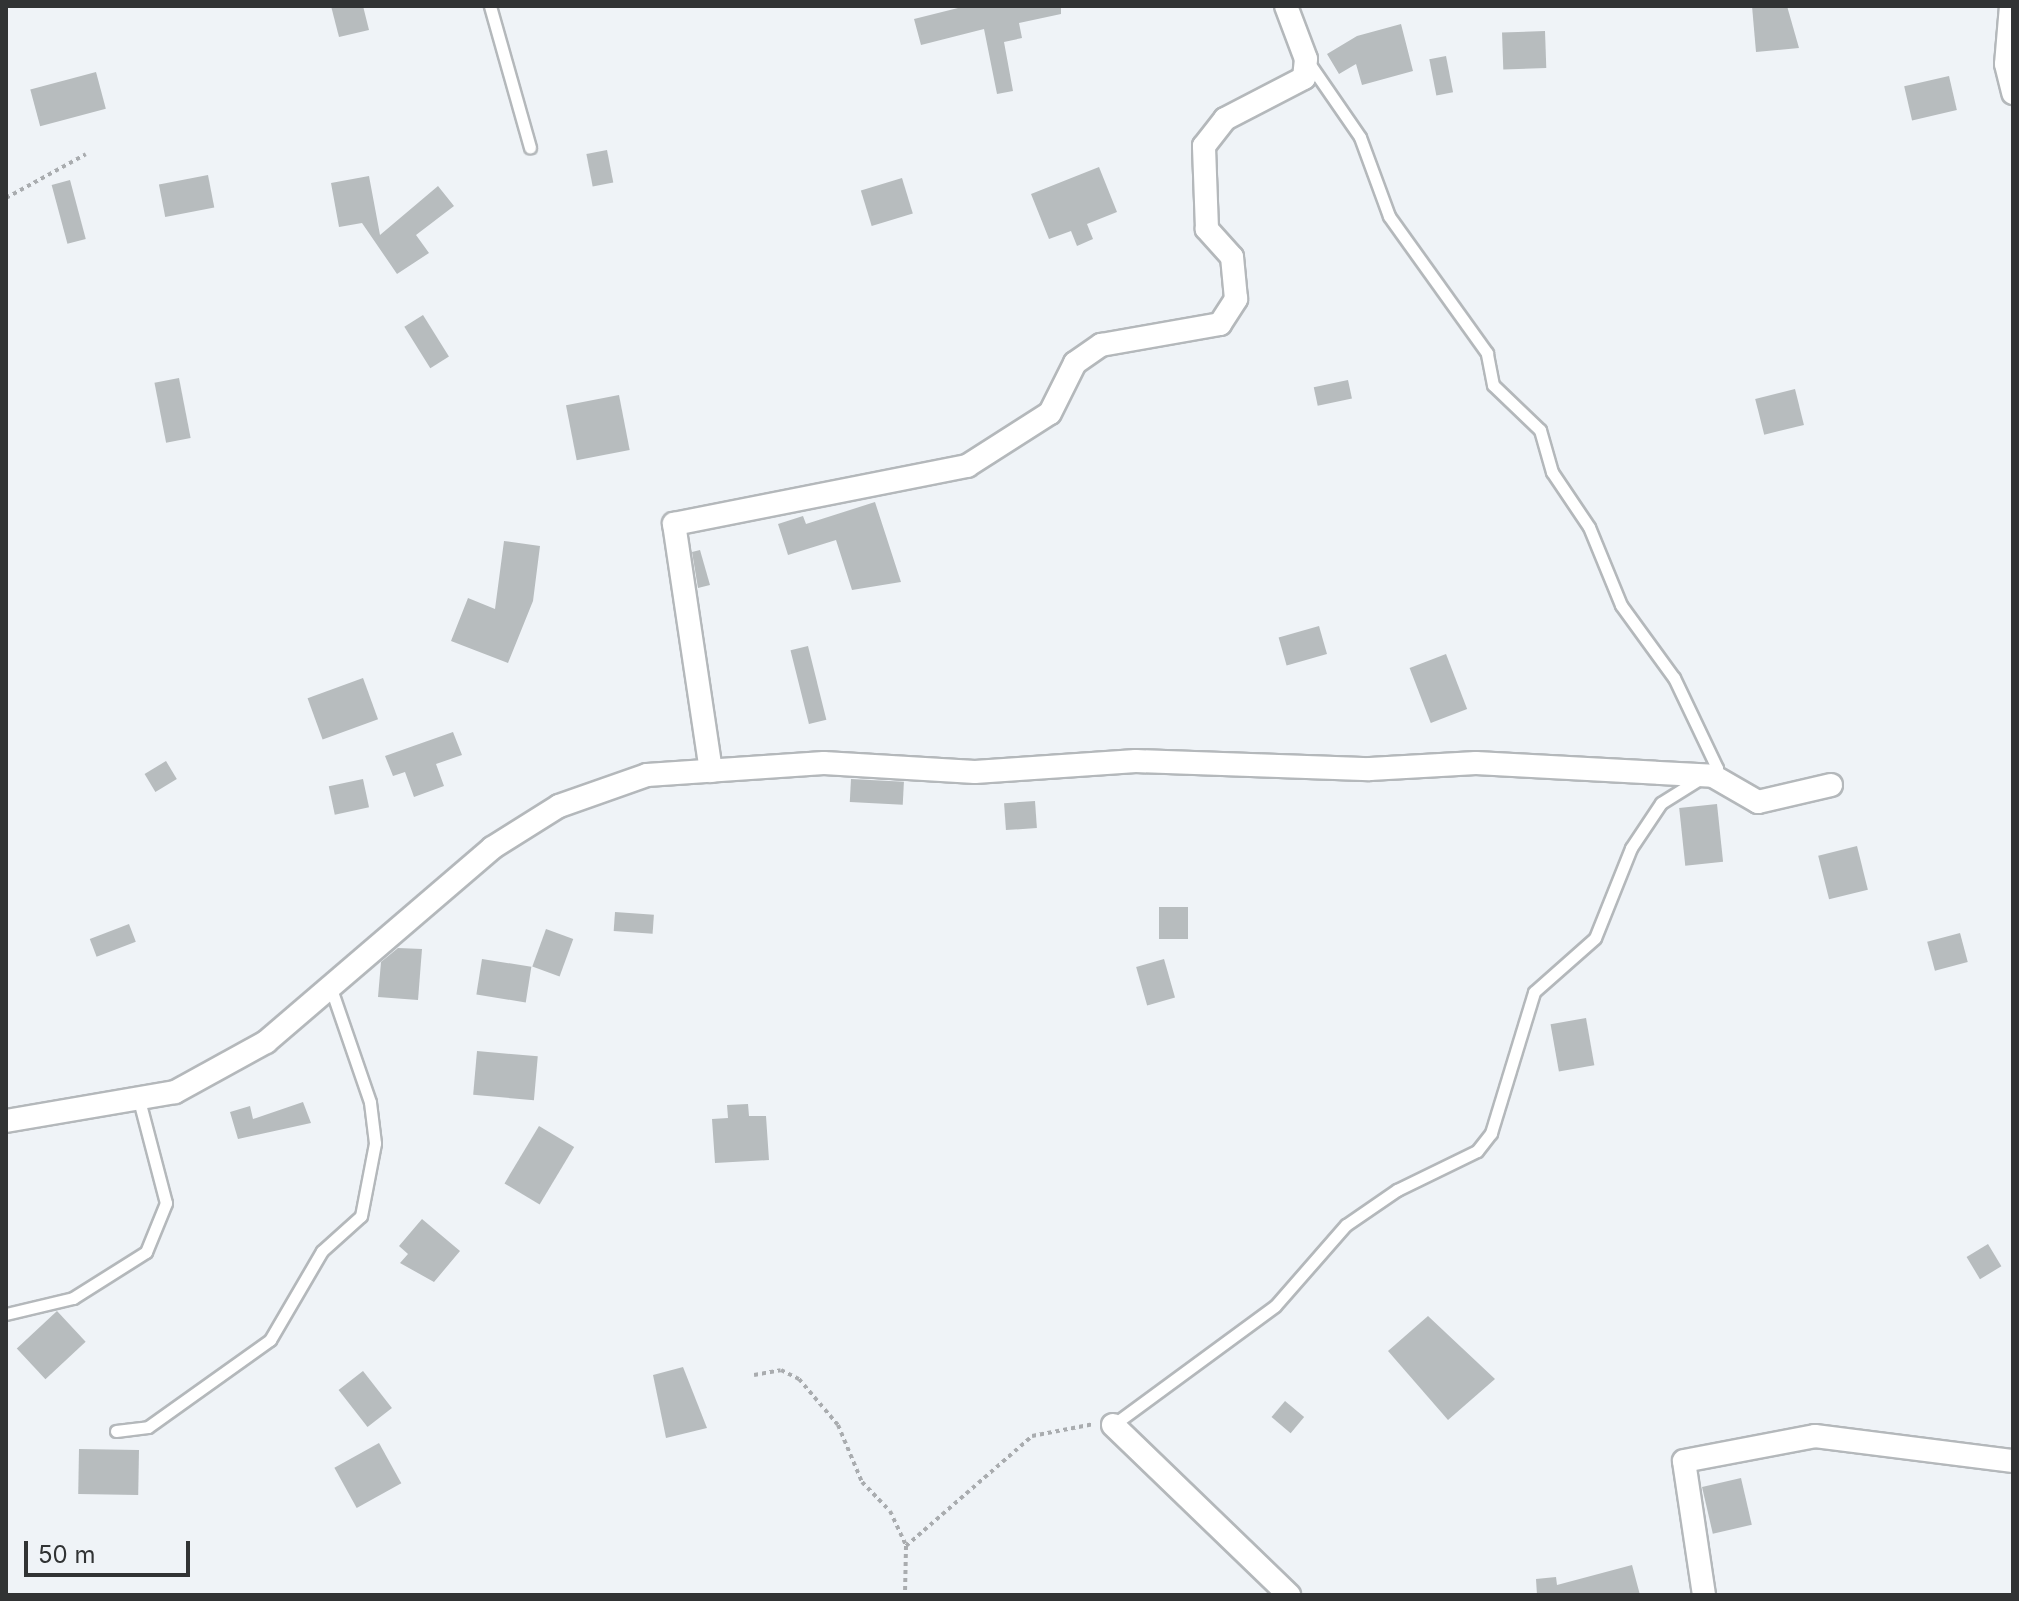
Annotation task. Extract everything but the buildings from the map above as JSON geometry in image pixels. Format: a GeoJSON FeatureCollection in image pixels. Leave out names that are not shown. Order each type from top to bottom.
{"type":"FeatureCollection","features":[{"type":"Feature","properties":{"kind":"street"},"geometry":{"type":"LineString","coordinates":[[711,771],[674,524],[967,466],[1050,413],[1075,363],[1101,345],[1220,324],[1236,299],[1232,257],[1207,229],[1204,146],[1225,119],[1304,78],[1306,59],[1286,6]]}},
{"type":"Feature","properties":{"kind":"street"},"geometry":{"type":"LineString","coordinates":[[2011,6],[2006,64],[2013,93]]}},
{"type":"Feature","properties":{"kind":"street"},"geometry":{"type":"LineString","coordinates":[[6,1121],[175,1092],[266,1042],[331,989],[411,911],[559,806],[647,775],[824,763],[975,772],[1136,761],[1370,769],[1476,763],[1713,776],[1758,802],[1831,785]]}},
{"type":"Feature","properties":{"kind":"street"},"geometry":{"type":"LineString","coordinates":[[1113,1425],[1289,1595]]}},
{"type":"Feature","properties":{"kind":"street"},"geometry":{"type":"LineString","coordinates":[[1704,1595],[1684,1461],[1815,1436],[2013,1461]]}},
{"type":"Feature","properties":{"kind":"lane"},"geometry":{"type":"LineString","coordinates":[[490,6],[530,147]]}},
{"type":"Feature","properties":{"kind":"lane"},"geometry":{"type":"LineString","coordinates":[[1113,1425],[1275,1306],[1346,1225],[1397,1190],[1477,1151],[1491,1133],[1534,992],[1595,938],[1631,848],[1661,803],[1713,776],[1706,734],[1621,605],[1589,527],[1552,472],[1540,430],[1493,385],[1487,353],[1389,216],[1360,137],[1306,59]]}},
{"type":"Feature","properties":{"kind":"lane"},"geometry":{"type":"LineString","coordinates":[[116,1431],[148,1427],[270,1340],[322,1251],[361,1216],[375,1143],[370,1102],[331,989]]}},
{"type":"Feature","properties":{"kind":"lane"},"geometry":{"type":"LineString","coordinates":[[6,1314],[73,1298],[146,1252],[166,1203],[138,1096]]}},
{"type":"Feature","properties":{"kind":"path"},"geometry":{"type":"LineString","coordinates":[[6,198],[86,154]]}},
{"type":"Feature","properties":{"kind":"path"},"geometry":{"type":"LineString","coordinates":[[754,1375],[781,1370],[819,1398],[906,1546],[905,1595]]}},
{"type":"Feature","properties":{"kind":"path"},"geometry":{"type":"LineString","coordinates":[[906,1546],[1032,1436],[1113,1425]]}}]}
